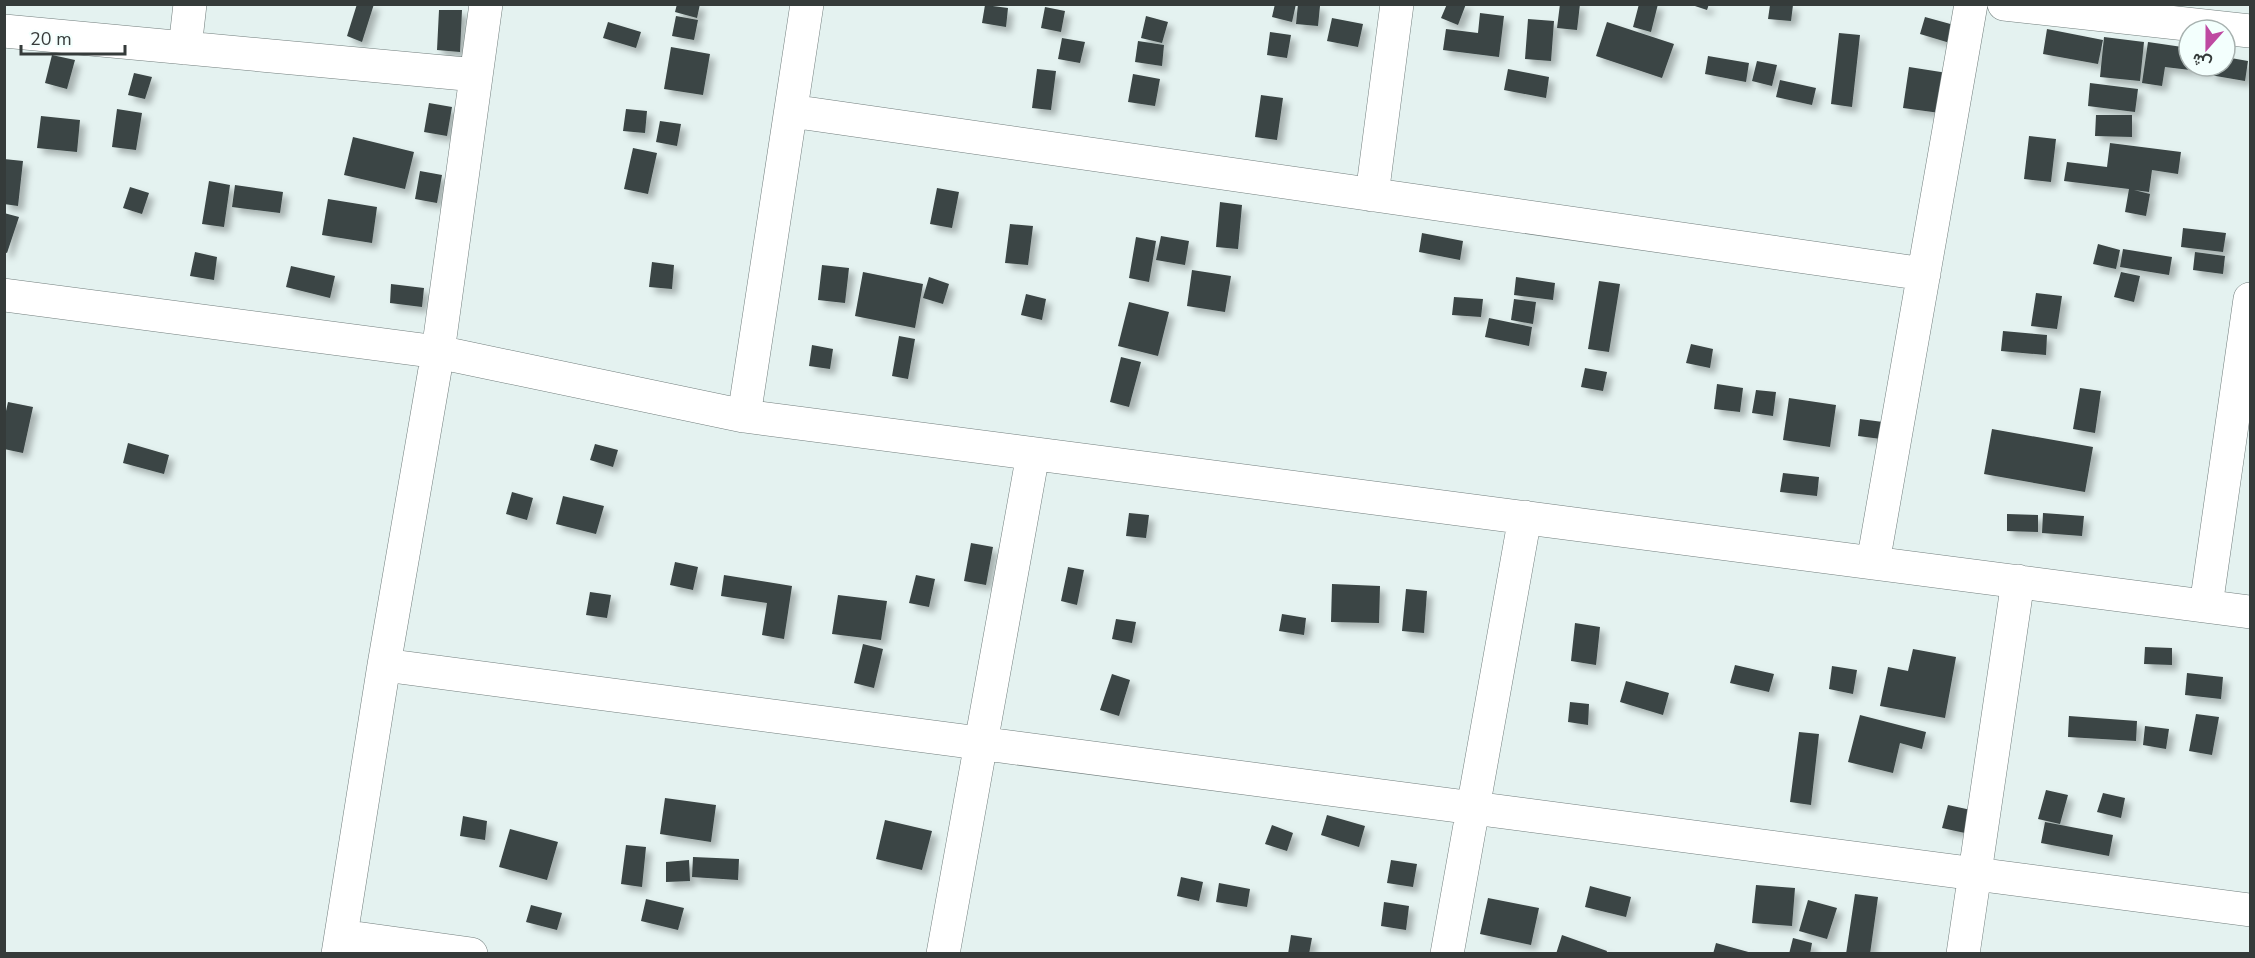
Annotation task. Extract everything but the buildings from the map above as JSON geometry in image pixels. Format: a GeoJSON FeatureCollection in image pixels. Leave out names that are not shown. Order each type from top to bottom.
{"type":"FeatureCollection","features":[{"type":"Feature","properties":{"kind":"street"},"geometry":{"type":"LineString","coordinates":[[185,48],[190,4]]}},
{"type":"Feature","properties":{"kind":"street"},"geometry":{"type":"LineString","coordinates":[[471,954],[340,945],[384,664],[438,352],[486,4]]}},
{"type":"Feature","properties":{"kind":"street"},"geometry":{"type":"LineString","coordinates":[[744,416],[807,4]]}},
{"type":"Feature","properties":{"kind":"street"},"geometry":{"type":"LineString","coordinates":[[1372,195],[1397,4]]}},
{"type":"Feature","properties":{"kind":"street"},"geometry":{"type":"LineString","coordinates":[[1873,563],[1971,4]]}},
{"type":"Feature","properties":{"kind":"street"},"geometry":{"type":"LineString","coordinates":[[2004,4],[2250,31]]}},
{"type":"Feature","properties":{"kind":"street"},"geometry":{"type":"LineString","coordinates":[[4,32],[477,75]]}},
{"type":"Feature","properties":{"kind":"street"},"geometry":{"type":"LineString","coordinates":[[791,111],[1924,274]]}},
{"type":"Feature","properties":{"kind":"street"},"geometry":{"type":"LineString","coordinates":[[4,296],[438,352],[744,416],[2250,612]]}},
{"type":"Feature","properties":{"kind":"street"},"geometry":{"type":"LineString","coordinates":[[2206,606],[2250,303]]}},
{"type":"Feature","properties":{"kind":"street"},"geometry":{"type":"LineString","coordinates":[[942,954],[1033,453]]}},
{"type":"Feature","properties":{"kind":"street"},"geometry":{"type":"LineString","coordinates":[[1447,954],[1525,517]]}},
{"type":"Feature","properties":{"kind":"street"},"geometry":{"type":"LineString","coordinates":[[1963,954],[2018,581]]}},
{"type":"Feature","properties":{"kind":"street"},"geometry":{"type":"LineString","coordinates":[[384,664],[2250,910]]}}]}
